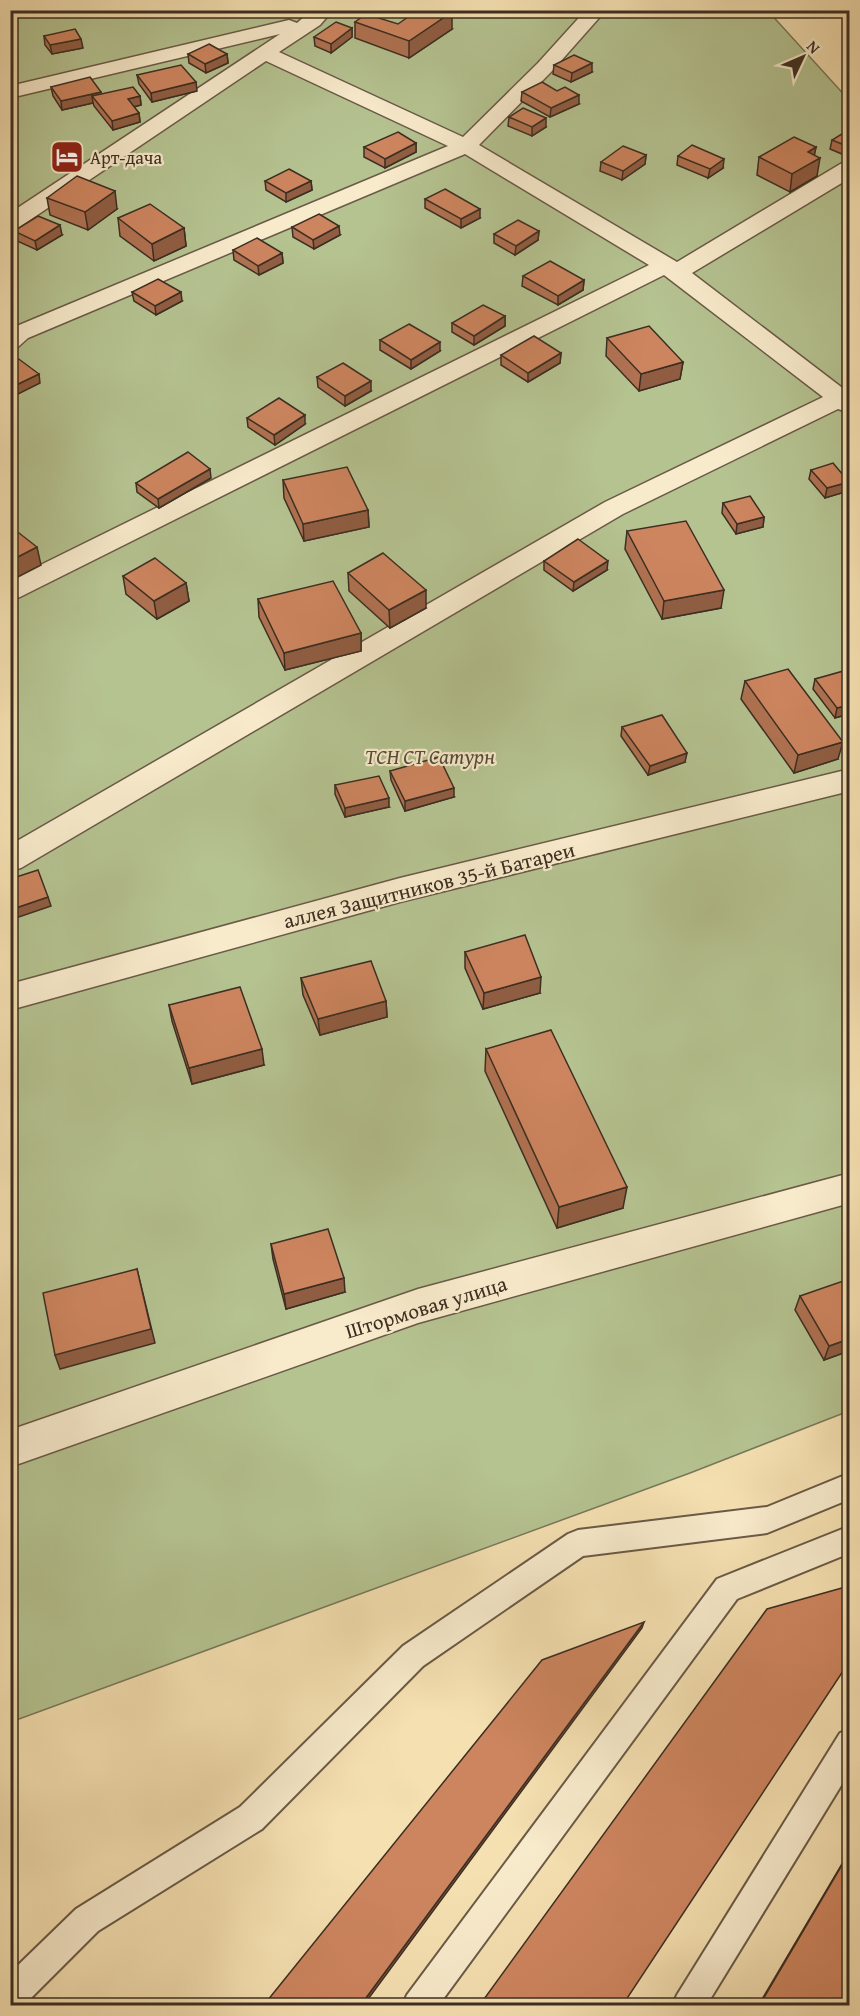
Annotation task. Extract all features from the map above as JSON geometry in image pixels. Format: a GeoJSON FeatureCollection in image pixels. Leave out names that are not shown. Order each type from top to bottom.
{"type":"FeatureCollection","features":[{"type":"Feature","properties":{"kind":"street"},"geometry":{"type":"LineString","coordinates":[[10,342],[20,333],[466,146],[545,67],[597,10]]}},
{"type":"Feature","properties":{"kind":"street"},"geometry":{"type":"LineString","coordinates":[[10,223],[319,16]]}},
{"type":"Feature","properties":{"kind":"street"},"geometry":{"type":"LineString","coordinates":[[10,92],[319,16]]}},
{"type":"Feature","properties":{"kind":"street"},"geometry":{"type":"LineString","coordinates":[[10,860],[614,508],[845,402],[671,269],[466,146],[264,53]]}},
{"type":"Feature","properties":{"kind":"street"},"geometry":{"type":"LineString","coordinates":[[10,591],[671,269],[849,168]]}},
{"type":"Feature","properties":{"kind":"street"},"geometry":{"type":"LineString","coordinates":[[21,191],[74,180]]}},
{"type":"Feature","properties":{"kind":"street","name":"аллея Защитников 35-й Батареи"},"geometry":{"type":"LineString","coordinates":[[10,997],[400,890],[849,780]]}},
{"type":"Feature","properties":{"kind":"street","name":"Штормовая улица"},"geometry":{"type":"LineString","coordinates":[[10,1449],[418,1306],[849,1188]]}},
{"type":"Feature","properties":{"kind":"lane"},"geometry":{"type":"LineString","coordinates":[[10,1996],[87,1920],[251,1818],[412,1656],[578,1543],[767,1520],[849,1486]]}},
{"type":"Feature","properties":{"kind":"lane"},"geometry":{"type":"LineString","coordinates":[[418,2006],[727,1589],[849,1539]]}},
{"type":"Feature","properties":{"kind":"lane"},"geometry":{"type":"LineString","coordinates":[[688,2006],[849,1743]]}},
{"type":"Feature","properties":{"kind":"green space","name":"ТСН СТ Сатурн"},"geometry":{"type":"Polygon","coordinates":[[[11,11],[768,11],[849,100],[849,1411],[690,1473],[11,1722],[11,11]]]}},
{"type":"Feature","properties":{"kind":"building"},"geometry":{"type":"Polygon","coordinates":[[[418,10],[452,12],[409,41],[355,22],[366,14],[398,24],[418,10]]]}},
{"type":"Feature","properties":{"kind":"building"},"geometry":{"type":"Polygon","coordinates":[[[336,22],[352,28],[331,44],[314,37],[336,22]]]}},
{"type":"Feature","properties":{"kind":"building"},"geometry":{"type":"Polygon","coordinates":[[[75,29],[81,39],[50,45],[44,36],[75,29]]]}},
{"type":"Feature","properties":{"kind":"building"},"geometry":{"type":"Polygon","coordinates":[[[209,44],[227,54],[205,64],[188,54],[209,44]]]}},
{"type":"Feature","properties":{"kind":"building"},"geometry":{"type":"Polygon","coordinates":[[[574,55],[592,63],[572,73],[554,65],[574,55]]]}},
{"type":"Feature","properties":{"kind":"building"},"geometry":{"type":"Polygon","coordinates":[[[181,65],[196,82],[151,93],[137,75],[181,65]]]}},
{"type":"Feature","properties":{"kind":"building"},"geometry":{"type":"Polygon","coordinates":[[[90,77],[101,92],[61,101],[51,87],[90,77]]]}},
{"type":"Feature","properties":{"kind":"building"},"geometry":{"type":"Polygon","coordinates":[[[542,82],[557,91],[565,87],[579,95],[551,108],[522,92],[542,82]]]}},
{"type":"Feature","properties":{"kind":"building"},"geometry":{"type":"Polygon","coordinates":[[[133,87],[140,96],[128,99],[139,113],[112,121],[92,96],[133,87]]]}},
{"type":"Feature","properties":{"kind":"building"},"geometry":{"type":"Polygon","coordinates":[[[523,108],[546,118],[532,127],[509,117],[523,108]]]}},
{"type":"Feature","properties":{"kind":"building"},"geometry":{"type":"Polygon","coordinates":[[[398,132],[416,143],[385,159],[364,147],[398,132]]]}},
{"type":"Feature","properties":{"kind":"building"},"geometry":{"type":"Polygon","coordinates":[[[845,132],[849,135],[849,147],[832,140],[845,132]]]}},
{"type":"Feature","properties":{"kind":"building"},"geometry":{"type":"Polygon","coordinates":[[[794,137],[816,147],[808,152],[820,158],[792,174],[759,157],[794,137]]]}},
{"type":"Feature","properties":{"kind":"building"},"geometry":{"type":"Polygon","coordinates":[[[692,145],[724,159],[710,169],[678,156],[692,145]]]}},
{"type":"Feature","properties":{"kind":"building"},"geometry":{"type":"Polygon","coordinates":[[[623,146],[646,155],[623,171],[601,162],[623,146]]]}},
{"type":"Feature","properties":{"kind":"building"},"geometry":{"type":"Polygon","coordinates":[[[289,169],[311,181],[286,193],[265,181],[289,169]]]}},
{"type":"Feature","properties":{"kind":"building"},"geometry":{"type":"Polygon","coordinates":[[[77,176],[115,191],[85,212],[47,198],[77,176]]]}},
{"type":"Feature","properties":{"kind":"building"},"geometry":{"type":"Polygon","coordinates":[[[445,189],[480,209],[461,219],[425,199],[445,189]]]}},
{"type":"Feature","properties":{"kind":"building"},"geometry":{"type":"Polygon","coordinates":[[[150,204],[184,228],[152,244],[118,218],[150,204]]]}},
{"type":"Feature","properties":{"kind":"building"},"geometry":{"type":"Polygon","coordinates":[[[319,214],[339,226],[313,240],[292,227],[319,214]]]}},
{"type":"Feature","properties":{"kind":"building"},"geometry":{"type":"Polygon","coordinates":[[[38,216],[60,225],[35,241],[14,231],[38,216]]]}},
{"type":"Feature","properties":{"kind":"building"},"geometry":{"type":"Polygon","coordinates":[[[518,220],[539,231],[516,246],[494,234],[518,220]]]}},
{"type":"Feature","properties":{"kind":"building"},"geometry":{"type":"Polygon","coordinates":[[[257,238],[282,253],[258,266],[233,250],[257,238]]]}},
{"type":"Feature","properties":{"kind":"building"},"geometry":{"type":"Polygon","coordinates":[[[550,261],[584,280],[558,296],[523,276],[550,261]]]}},
{"type":"Feature","properties":{"kind":"building"},"geometry":{"type":"Polygon","coordinates":[[[158,279],[181,292],[155,306],[132,292],[158,279]]]}},
{"type":"Feature","properties":{"kind":"building"},"geometry":{"type":"Polygon","coordinates":[[[483,305],[505,316],[474,336],[452,323],[483,305]]]}},
{"type":"Feature","properties":{"kind":"building"},"geometry":{"type":"Polygon","coordinates":[[[409,324],[440,342],[411,360],[380,340],[409,324]]]}},
{"type":"Feature","properties":{"kind":"building"},"geometry":{"type":"Polygon","coordinates":[[[649,326],[683,362],[641,374],[607,338],[649,326]]]}},
{"type":"Feature","properties":{"kind":"building"},"geometry":{"type":"Polygon","coordinates":[[[534,336],[561,353],[528,373],[501,355],[534,336]]]}},
{"type":"Feature","properties":{"kind":"building"},"geometry":{"type":"Polygon","coordinates":[[[12,354],[39,374],[10,388],[10,355],[12,354]]]}},
{"type":"Feature","properties":{"kind":"building"},"geometry":{"type":"Polygon","coordinates":[[[343,363],[371,381],[345,396],[317,377],[343,363]]]}},
{"type":"Feature","properties":{"kind":"building"},"geometry":{"type":"Polygon","coordinates":[[[279,398],[305,415],[274,435],[247,418],[279,398]]]}},
{"type":"Feature","properties":{"kind":"building"},"geometry":{"type":"Polygon","coordinates":[[[188,452],[210,469],[158,499],[136,483],[188,452]]]}},
{"type":"Feature","properties":{"kind":"building"},"geometry":{"type":"Polygon","coordinates":[[[833,463],[849,482],[827,488],[811,470],[833,463]]]}},
{"type":"Feature","properties":{"kind":"building"},"geometry":{"type":"Polygon","coordinates":[[[347,467],[368,510],[303,524],[283,480],[347,467]]]}},
{"type":"Feature","properties":{"kind":"building"},"geometry":{"type":"Polygon","coordinates":[[[750,496],[764,517],[737,524],[723,503],[750,496]]]}},
{"type":"Feature","properties":{"kind":"building"},"geometry":{"type":"Polygon","coordinates":[[[686,521],[724,590],[664,601],[627,531],[686,521]]]}},
{"type":"Feature","properties":{"kind":"building"},"geometry":{"type":"Polygon","coordinates":[[[10,526],[37,547],[10,561],[10,526]]]}},
{"type":"Feature","properties":{"kind":"building"},"geometry":{"type":"Polygon","coordinates":[[[578,539],[608,561],[574,582],[544,561],[578,539]]]}},
{"type":"Feature","properties":{"kind":"building"},"geometry":{"type":"Polygon","coordinates":[[[383,553],[426,590],[389,610],[348,573],[383,553]]]}},
{"type":"Feature","properties":{"kind":"building"},"geometry":{"type":"Polygon","coordinates":[[[155,558],[186,583],[154,601],[123,576],[155,558]]]}},
{"type":"Feature","properties":{"kind":"building"},"geometry":{"type":"Polygon","coordinates":[[[333,581],[361,633],[284,653],[258,599],[333,581]]]}},
{"type":"Feature","properties":{"kind":"building"},"geometry":{"type":"Polygon","coordinates":[[[788,669],[843,742],[798,755],[745,681],[788,669]]]}},
{"type":"Feature","properties":{"kind":"building"},"geometry":{"type":"Polygon","coordinates":[[[847,670],[849,705],[837,708],[815,679],[847,670]]]}},
{"type":"Feature","properties":{"kind":"building"},"geometry":{"type":"Polygon","coordinates":[[[662,715],[687,753],[650,766],[622,727],[662,715]]]}},
{"type":"Feature","properties":{"kind":"building"},"geometry":{"type":"Polygon","coordinates":[[[439,757],[454,788],[405,801],[390,771],[439,757]]]}},
{"type":"Feature","properties":{"kind":"building"},"geometry":{"type":"Polygon","coordinates":[[[379,776],[389,798],[345,808],[335,785],[379,776]]]}},
{"type":"Feature","properties":{"kind":"building"},"geometry":{"type":"Polygon","coordinates":[[[38,870],[48,897],[10,910],[10,879],[38,870]]]}},
{"type":"Feature","properties":{"kind":"building"},"geometry":{"type":"Polygon","coordinates":[[[525,935],[541,977],[484,993],[465,952],[525,935]]]}},
{"type":"Feature","properties":{"kind":"building"},"geometry":{"type":"Polygon","coordinates":[[[371,961],[386,1001],[318,1019],[301,978],[371,961]]]}},
{"type":"Feature","properties":{"kind":"building"},"geometry":{"type":"Polygon","coordinates":[[[240,987],[262,1049],[189,1068],[169,1005],[240,987]]]}},
{"type":"Feature","properties":{"kind":"building"},"geometry":{"type":"Polygon","coordinates":[[[551,1030],[627,1187],[559,1207],[486,1049],[551,1030]]]}},
{"type":"Feature","properties":{"kind":"building"},"geometry":{"type":"Polygon","coordinates":[[[328,1229],[344,1278],[284,1294],[271,1244],[328,1229]]]}},
{"type":"Feature","properties":{"kind":"building"},"geometry":{"type":"Polygon","coordinates":[[[137,1269],[151,1329],[55,1355],[43,1293],[137,1269]]]}},
{"type":"Feature","properties":{"kind":"building"},"geometry":{"type":"Polygon","coordinates":[[[849,1279],[849,1339],[829,1346],[800,1296],[849,1279]]]}},
{"type":"Feature","properties":{"kind":"building"},"geometry":{"type":"Polygon","coordinates":[[[849,1586],[849,1662],[622,2006],[479,2006],[767,1609],[849,1586]]]}},
{"type":"Feature","properties":{"kind":"building"},"geometry":{"type":"Polygon","coordinates":[[[644,1622],[360,2006],[263,2006],[542,1660],[644,1622]]]}},
{"type":"Feature","properties":{"kind":"building"},"geometry":{"type":"Polygon","coordinates":[[[849,1853],[849,2006],[759,2006],[849,1853]]]}},
{"type":"Feature","properties":{"kind":"place","name":"Арт-дача"},"geometry":{"type":"Point","coordinates":[67,157]}}]}
